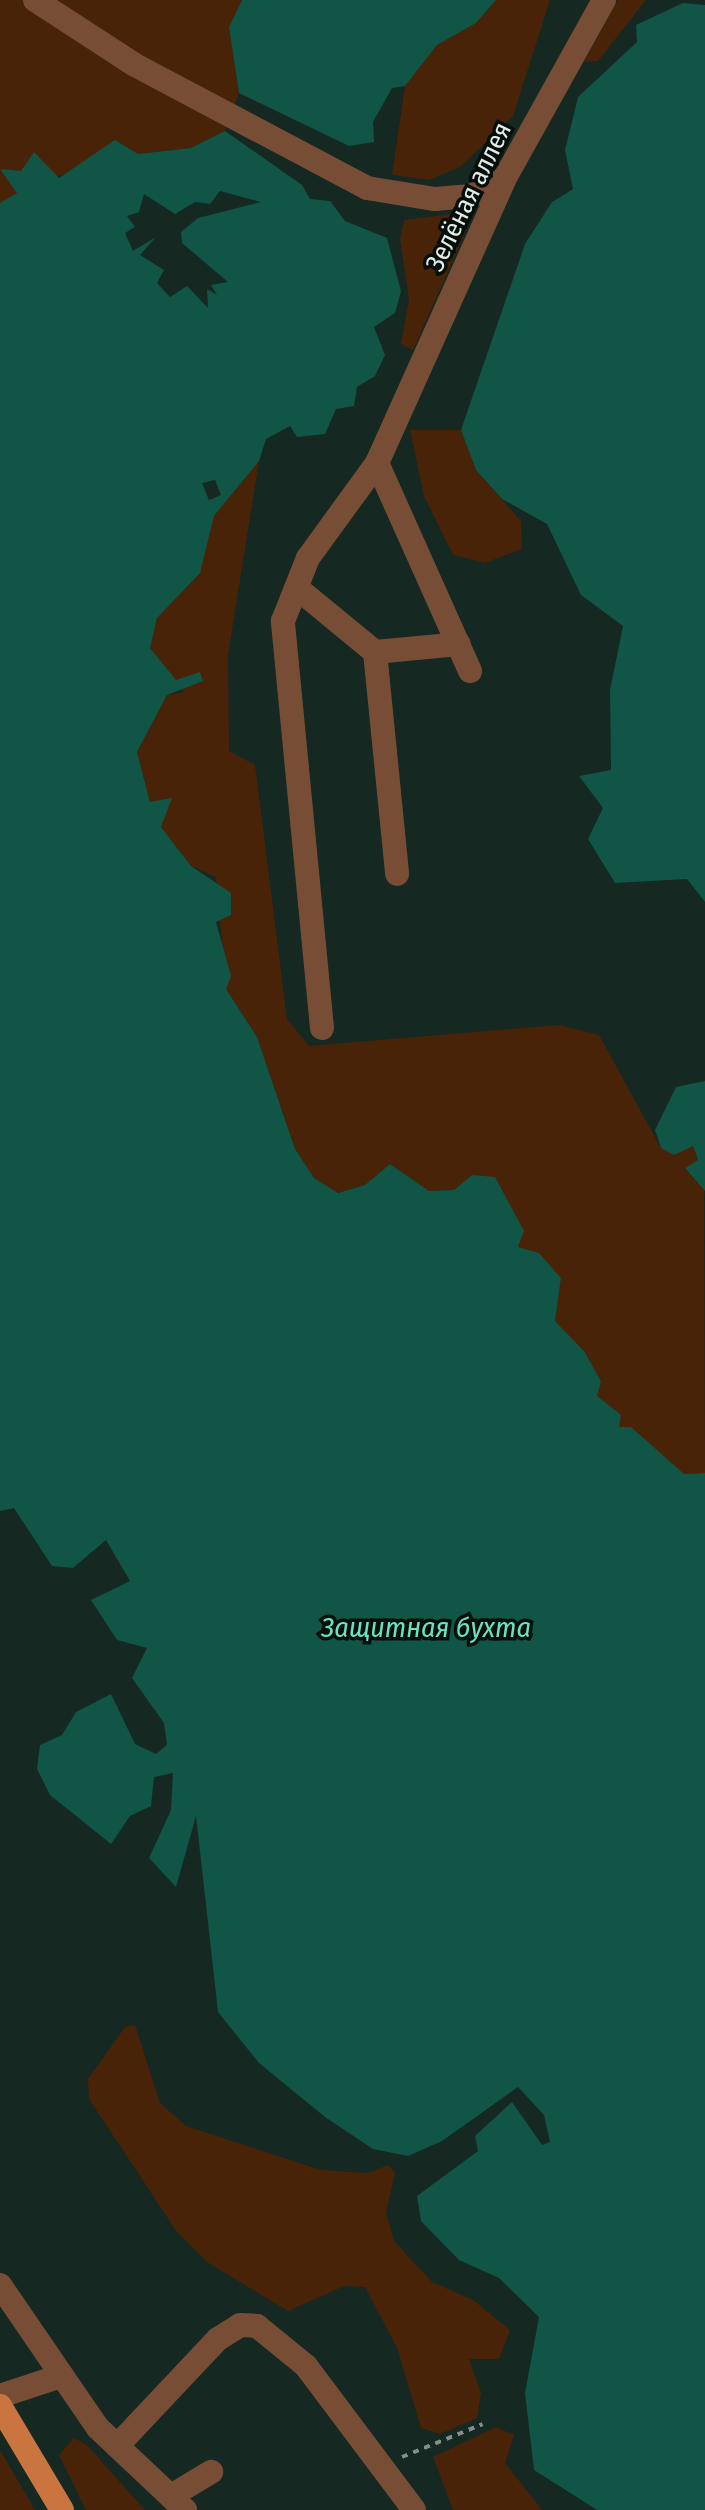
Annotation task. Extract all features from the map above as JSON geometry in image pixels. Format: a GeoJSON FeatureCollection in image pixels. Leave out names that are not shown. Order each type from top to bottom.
{"type":"FeatureCollection","features":[{"type":"Feature","properties":{"kind":"main road"},"geometry":{"type":"LineString","coordinates":[[0,2406],[62,2510]]}},
{"type":"Feature","properties":{"kind":"street"},"geometry":{"type":"LineString","coordinates":[[35,0],[135,65],[367,188],[435,199],[471,196],[505,178]]}},
{"type":"Feature","properties":{"kind":"street","name":"Зелёная аллея"},"geometry":{"type":"LineString","coordinates":[[322,1028],[283,621],[308,558],[377,463],[505,178],[604,0]]}},
{"type":"Feature","properties":{"kind":"street"},"geometry":{"type":"LineString","coordinates":[[377,463],[470,671]]}},
{"type":"Feature","properties":{"kind":"street"},"geometry":{"type":"LineString","coordinates":[[297,588],[375,652],[459,644]]}},
{"type":"Feature","properties":{"kind":"street"},"geometry":{"type":"LineString","coordinates":[[375,652],[397,874]]}},
{"type":"Feature","properties":{"kind":"street"},"geometry":{"type":"LineString","coordinates":[[0,2285],[61,2376],[117,2446],[178,2503],[211,2472]]}},
{"type":"Feature","properties":{"kind":"street"},"geometry":{"type":"LineString","coordinates":[[117,2446],[218,2339],[240,2325],[257,2326],[306,2366],[414,2510]]}},
{"type":"Feature","properties":{"kind":"street"},"geometry":{"type":"LineString","coordinates":[[0,2396],[61,2376]]}},
{"type":"Feature","properties":{"kind":"path"},"geometry":{"type":"LineString","coordinates":[[382,2466],[483,2424]]}},
{"type":"Feature","properties":{"kind":"shaded area"},"geometry":{"type":"Polygon","coordinates":[[[0,0],[242,0],[229,27],[239,93],[225,131],[191,148],[138,154],[115,140],[88,163],[0,203],[0,0]]]}},
{"type":"Feature","properties":{"kind":"shaded area"},"geometry":{"type":"Polygon","coordinates":[[[496,0],[550,0],[513,116],[460,167],[429,180],[392,175],[405,86],[437,45],[476,23],[496,0]]]}},
{"type":"Feature","properties":{"kind":"shaded area"},"geometry":{"type":"Polygon","coordinates":[[[618,0],[646,0],[598,61],[584,62],[618,0]]]}},
{"type":"Feature","properties":{"kind":"shaded area"},"geometry":{"type":"Polygon","coordinates":[[[466,212],[465,233],[413,350],[401,344],[409,299],[400,239],[404,220],[466,212]]]}},
{"type":"Feature","properties":{"kind":"shaded area"},"geometry":{"type":"Polygon","coordinates":[[[410,430],[461,430],[476,470],[521,521],[522,549],[485,563],[453,555],[424,496],[410,430]]]}},
{"type":"Feature","properties":{"kind":"shaded area"},"geometry":{"type":"Polygon","coordinates":[[[259,461],[228,655],[229,751],[255,765],[287,1019],[309,1046],[559,1025],[599,1035],[661,1148],[693,1145],[698,1161],[685,1169],[704,1186],[705,1473],[684,1474],[618,1428],[597,1396],[601,1381],[584,1351],[555,1321],[561,1278],[517,1247],[472,1175],[454,1190],[429,1191],[390,1164],[365,1185],[338,1193],[314,1178],[295,1149],[257,1037],[226,989],[216,877],[191,866],[161,827],[169,802],[150,802],[137,752],[167,695],[184,692],[150,648],[157,618],[199,573],[214,516],[259,461]]]}},
{"type":"Feature","properties":{"kind":"shaded area"},"geometry":{"type":"Polygon","coordinates":[[[135,2025],[160,2103],[186,2126],[321,2170],[368,2173],[388,2165],[395,2173],[386,2213],[394,2241],[432,2282],[473,2300],[510,2330],[499,2359],[469,2359],[481,2393],[477,2418],[440,2434],[421,2428],[397,2348],[365,2287],[344,2286],[288,2311],[207,2262],[177,2232],[89,2099],[88,2079],[125,2027],[135,2025]]]}},
{"type":"Feature","properties":{"kind":"shaded area"},"geometry":{"type":"Polygon","coordinates":[[[496,2427],[514,2435],[505,2463],[542,2510],[453,2510],[433,2457],[496,2427]]]}},
{"type":"Feature","properties":{"kind":"shaded area"},"geometry":{"type":"Polygon","coordinates":[[[74,2438],[87,2445],[145,2510],[86,2510],[59,2455],[74,2438]]]}},
{"type":"Feature","properties":{"kind":"shaded area"},"geometry":{"type":"Polygon","coordinates":[[[0,2450],[35,2510],[0,2510],[0,2450]]]}},
{"type":"Feature","properties":{"kind":"water"},"geometry":{"type":"Polygon","coordinates":[[[242,0],[496,0],[476,23],[437,45],[405,86],[392,88],[373,122],[374,142],[349,146],[239,93],[229,27],[242,0]]]}},
{"type":"Feature","properties":{"kind":"water"},"geometry":{"type":"Polygon","coordinates":[[[683,3],[705,5],[705,902],[687,879],[615,883],[588,839],[603,808],[579,776],[611,770],[610,690],[623,626],[581,595],[547,524],[502,499],[476,470],[461,430],[525,244],[552,202],[573,189],[565,150],[578,97],[637,42],[636,25],[683,3]]]}},
{"type":"Feature","properties":{"kind":"water","name":"Защитная бухта"},"geometry":{"type":"Polygon","coordinates":[[[225,131],[302,185],[310,199],[330,201],[345,221],[387,238],[401,291],[395,313],[374,327],[385,355],[375,376],[357,387],[354,406],[336,409],[325,434],[297,437],[290,426],[266,439],[259,461],[214,516],[200,573],[157,618],[150,648],[176,680],[200,672],[203,681],[167,695],[137,752],[150,802],[172,798],[161,827],[191,866],[231,893],[231,915],[216,922],[231,976],[226,989],[257,1037],[295,1149],[314,1178],[338,1193],[365,1185],[390,1164],[429,1191],[454,1190],[472,1175],[495,1177],[524,1231],[518,1247],[539,1253],[561,1278],[555,1321],[584,1351],[601,1381],[597,1396],[621,1415],[619,1427],[631,1427],[684,1474],[705,1473],[705,2510],[597,2510],[534,2470],[525,2393],[539,2317],[499,2278],[459,2260],[421,2221],[417,2196],[478,2151],[475,2136],[512,2102],[542,2145],[550,2142],[544,2115],[518,2087],[442,2141],[408,2156],[373,2149],[325,2117],[259,2063],[218,2012],[196,1816],[176,1887],[149,1858],[171,1810],[173,1773],[154,1777],[151,1806],[130,1816],[111,1844],[50,1795],[37,1769],[40,1745],[62,1735],[76,1712],[111,1694],[135,1744],[156,1754],[167,1745],[164,1723],[132,1678],[147,1648],[117,1640],[91,1600],[130,1581],[106,1540],[73,1568],[52,1566],[14,1508],[0,1511],[0,203],[17,193],[0,169],[21,171],[34,152],[59,178],[115,140],[138,154],[191,148],[225,131]],[[220,191],[210,204],[195,202],[175,214],[144,194],[139,212],[127,216],[135,227],[125,233],[133,251],[156,237],[140,255],[164,270],[157,283],[170,297],[187,286],[208,308],[207,289],[217,295],[211,285],[228,282],[182,243],[181,232],[198,218],[261,202],[220,191]],[[215,480],[202,483],[209,500],[221,495],[215,480]]]}},
{"type":"Feature","properties":{"kind":"water"},"geometry":{"type":"Polygon","coordinates":[[[705,1081],[705,1191],[685,1168],[698,1160],[693,1146],[674,1155],[661,1148],[655,1130],[676,1087],[705,1081]]]}}]}
